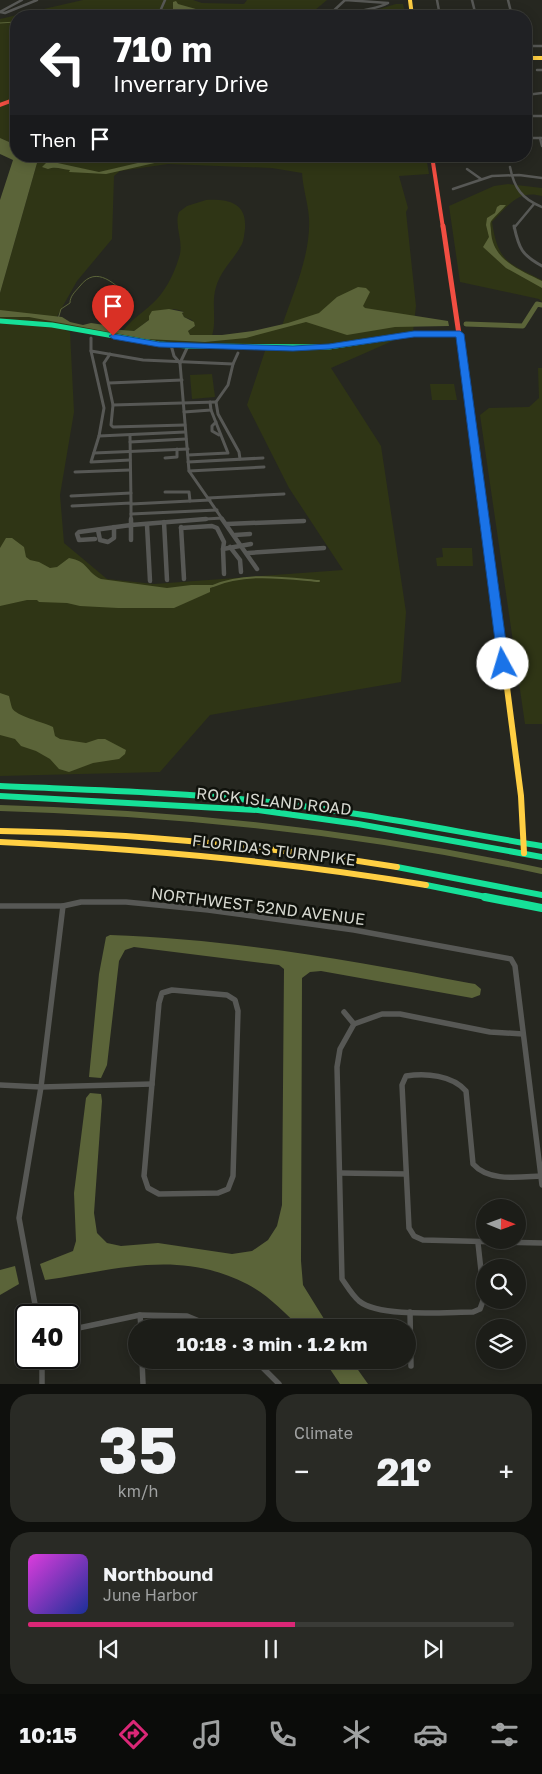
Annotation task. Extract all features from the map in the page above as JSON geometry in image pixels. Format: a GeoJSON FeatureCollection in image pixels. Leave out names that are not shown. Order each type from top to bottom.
{"type":"FeatureCollection","features":[{"type":"Feature","properties":{"kind":"main road"},"geometry":{"type":"LineString","coordinates":[[433,162],[460,334],[516,760],[524,853]]}},
{"type":"Feature","properties":{"kind":"main road"},"geometry":{"type":"LineString","coordinates":[[0,321],[52,325],[171,345],[188,346],[329,347],[414,334],[460,334]]}},
{"type":"Feature","properties":{"kind":"main road","name":"ROCK ISLAND ROAD"},"geometry":{"type":"LineString","coordinates":[[0,786],[181,795],[269,802],[360,814],[542,846]]}},
{"type":"Feature","properties":{"kind":"main road","name":"ROCK ISLAND ROAD"},"geometry":{"type":"LineString","coordinates":[[0,796],[258,810],[358,824],[542,857]]}},
{"type":"Feature","properties":{"kind":"main road","name":"FLORIDA'S TURNPIKE"},"geometry":{"type":"LineString","coordinates":[[0,831],[97,832],[216,842],[344,858],[490,883],[542,895]]}},
{"type":"Feature","properties":{"kind":"main road","name":"FLORIDA'S TURNPIKE"},"geometry":{"type":"LineString","coordinates":[[0,842],[98,846],[214,855],[343,871],[487,895],[542,908]]}},
{"type":"Feature","properties":{"kind":"street"},"geometry":{"type":"LineString","coordinates":[[0,12],[22,0]]}},
{"type":"Feature","properties":{"kind":"street"},"geometry":{"type":"LineString","coordinates":[[11,10],[37,0]]}},
{"type":"Feature","properties":{"kind":"street"},"geometry":{"type":"LineString","coordinates":[[334,10],[345,0],[388,1]]}},
{"type":"Feature","properties":{"kind":"street"},"geometry":{"type":"LineString","coordinates":[[366,10],[373,9],[388,1]]}},
{"type":"Feature","properties":{"kind":"street"},"geometry":{"type":"LineString","coordinates":[[536,70],[542,70]]}},
{"type":"Feature","properties":{"kind":"street"},"geometry":{"type":"LineString","coordinates":[[541,138],[542,146]]}},
{"type":"Feature","properties":{"kind":"street"},"geometry":{"type":"LineString","coordinates":[[510,167],[513,185],[516,190],[534,204],[542,207]]}},
{"type":"Feature","properties":{"kind":"street"},"geometry":{"type":"LineString","coordinates":[[467,169],[482,178]]}},
{"type":"Feature","properties":{"kind":"street"},"geometry":{"type":"LineString","coordinates":[[453,189],[482,178],[512,175],[542,178]]}},
{"type":"Feature","properties":{"kind":"street"},"geometry":{"type":"LineString","coordinates":[[534,204],[514,226],[518,248],[530,260],[542,266]]}},
{"type":"Feature","properties":{"kind":"street"},"geometry":{"type":"LineString","coordinates":[[92,338],[92,351],[104,408],[99,436],[91,462],[130,460]]}},
{"type":"Feature","properties":{"kind":"street"},"geometry":{"type":"LineString","coordinates":[[171,345],[174,356],[180,363],[189,471],[248,553],[257,569]]}},
{"type":"Feature","properties":{"kind":"street"},"geometry":{"type":"LineString","coordinates":[[180,363],[188,346]]}},
{"type":"Feature","properties":{"kind":"street"},"geometry":{"type":"LineString","coordinates":[[92,351],[180,363],[233,364]]}},
{"type":"Feature","properties":{"kind":"street"},"geometry":{"type":"LineString","coordinates":[[238,353],[228,385],[216,402],[218,414],[239,452],[240,459]]}},
{"type":"Feature","properties":{"kind":"street"},"geometry":{"type":"LineString","coordinates":[[110,354],[104,363],[113,405],[111,425],[113,427],[185,425]]}},
{"type":"Feature","properties":{"kind":"street"},"geometry":{"type":"LineString","coordinates":[[174,356],[184,356]]}},
{"type":"Feature","properties":{"kind":"street"},"geometry":{"type":"LineString","coordinates":[[109,383],[182,380]]}},
{"type":"Feature","properties":{"kind":"street"},"geometry":{"type":"LineString","coordinates":[[210,402],[219,435],[228,453]]}},
{"type":"Feature","properties":{"kind":"street"},"geometry":{"type":"LineString","coordinates":[[113,405],[216,402]]}},
{"type":"Feature","properties":{"kind":"street"},"geometry":{"type":"LineString","coordinates":[[184,412],[211,410]]}},
{"type":"Feature","properties":{"kind":"street"},"geometry":{"type":"LineString","coordinates":[[99,436],[185,432]]}},
{"type":"Feature","properties":{"kind":"street"},"geometry":{"type":"LineString","coordinates":[[130,435],[131,540]]}},
{"type":"Feature","properties":{"kind":"street"},"geometry":{"type":"LineString","coordinates":[[130,442],[186,439]]}},
{"type":"Feature","properties":{"kind":"street"},"geometry":{"type":"LineString","coordinates":[[164,458],[177,457],[177,449]]}},
{"type":"Feature","properties":{"kind":"street"},"geometry":{"type":"LineString","coordinates":[[94,452],[188,449]]}},
{"type":"Feature","properties":{"kind":"street"},"geometry":{"type":"LineString","coordinates":[[188,455],[239,452]]}},
{"type":"Feature","properties":{"kind":"street"},"geometry":{"type":"LineString","coordinates":[[188,462],[263,458]]}},
{"type":"Feature","properties":{"kind":"street"},"geometry":{"type":"LineString","coordinates":[[189,471],[264,468]]}},
{"type":"Feature","properties":{"kind":"street"},"geometry":{"type":"LineString","coordinates":[[75,472],[130,470]]}},
{"type":"Feature","properties":{"kind":"street"},"geometry":{"type":"LineString","coordinates":[[164,492],[189,492],[190,501]]}},
{"type":"Feature","properties":{"kind":"street"},"geometry":{"type":"LineString","coordinates":[[71,496],[131,493]]}},
{"type":"Feature","properties":{"kind":"street"},"geometry":{"type":"LineString","coordinates":[[72,506],[190,501],[284,494]]}},
{"type":"Feature","properties":{"kind":"street"},"geometry":{"type":"LineString","coordinates":[[131,514],[217,510]]}},
{"type":"Feature","properties":{"kind":"street"},"geometry":{"type":"LineString","coordinates":[[95,539],[79,540],[77,534],[106,527],[222,518]]}},
{"type":"Feature","properties":{"kind":"street"},"geometry":{"type":"LineString","coordinates":[[180,520],[184,579]]}},
{"type":"Feature","properties":{"kind":"street"},"geometry":{"type":"LineString","coordinates":[[227,524],[304,520]]}},
{"type":"Feature","properties":{"kind":"street"},"geometry":{"type":"LineString","coordinates":[[164,522],[167,580]]}},
{"type":"Feature","properties":{"kind":"street"},"geometry":{"type":"LineString","coordinates":[[147,525],[150,581]]}},
{"type":"Feature","properties":{"kind":"street"},"geometry":{"type":"LineString","coordinates":[[181,528],[212,526],[217,528],[224,542],[224,574]]}},
{"type":"Feature","properties":{"kind":"street"},"geometry":{"type":"LineString","coordinates":[[98,530],[100,540],[108,542],[114,538],[114,527]]}},
{"type":"Feature","properties":{"kind":"street"},"geometry":{"type":"LineString","coordinates":[[235,535],[250,534]]}},
{"type":"Feature","properties":{"kind":"street"},"geometry":{"type":"LineString","coordinates":[[223,549],[241,544],[251,544]]}},
{"type":"Feature","properties":{"kind":"street"},"geometry":{"type":"LineString","coordinates":[[230,547],[240,560],[241,572]]}},
{"type":"Feature","properties":{"kind":"street"},"geometry":{"type":"LineString","coordinates":[[248,553],[324,548]]}},
{"type":"Feature","properties":{"kind":"street","name":"NORTHWEST 52ND AVENUE"},"geometry":{"type":"LineString","coordinates":[[0,906],[63,906],[81,902],[126,902],[208,910],[354,930],[511,959],[515,966],[523,1034]]}},
{"type":"Feature","properties":{"kind":"street"},"geometry":{"type":"LineString","coordinates":[[36,1304],[19,1218],[41,1087],[63,906]]}},
{"type":"Feature","properties":{"kind":"street"},"geometry":{"type":"LineString","coordinates":[[172,990],[228,995],[235,1000],[238,1010],[233,1176],[228,1189],[218,1193],[158,1194],[148,1188],[144,1176],[152,1084],[159,1003],[162,993],[172,990]]}},
{"type":"Feature","properties":{"kind":"street"},"geometry":{"type":"LineString","coordinates":[[344,1012],[354,1024]]}},
{"type":"Feature","properties":{"kind":"street"},"geometry":{"type":"LineString","coordinates":[[479,1249],[484,1298],[480,1309],[473,1312],[410,1312],[375,1309],[360,1301],[342,1279],[337,1067],[340,1049],[354,1024],[382,1014],[400,1014],[490,1032],[523,1034],[542,1185]]}},
{"type":"Feature","properties":{"kind":"street"},"geometry":{"type":"LineString","coordinates":[[476,1243],[423,1240],[414,1236],[409,1228],[402,1085],[406,1076],[416,1074],[455,1081],[463,1086],[466,1091],[473,1164],[476,1170],[487,1175],[541,1176]]}},
{"type":"Feature","properties":{"kind":"street"},"geometry":{"type":"LineString","coordinates":[[0,1085],[41,1087],[152,1084]]}},
{"type":"Feature","properties":{"kind":"street"},"geometry":{"type":"LineString","coordinates":[[340,1173],[406,1174]]}},
{"type":"Feature","properties":{"kind":"street"},"geometry":{"type":"LineString","coordinates":[[526,1243],[542,1243]]}},
{"type":"Feature","properties":{"kind":"street"},"geometry":{"type":"LineString","coordinates":[[410,1312],[410,1319]]}},
{"type":"Feature","properties":{"kind":"street"},"geometry":{"type":"LineString","coordinates":[[80,1328],[140,1315],[187,1316],[194,1319]]}},
{"type":"Feature","properties":{"kind":"street"},"geometry":{"type":"LineString","coordinates":[[42,1369],[42,1384]]}},
{"type":"Feature","properties":{"kind":"street"},"geometry":{"type":"LineString","coordinates":[[142,1369],[143,1384]]}},
{"type":"Feature","properties":{"kind":"street"},"geometry":{"type":"LineString","coordinates":[[264,1369],[278,1384]]}},
{"type":"Feature","properties":{"kind":"shaded area"},"geometry":{"type":"Polygon","coordinates":[[[83,0],[193,0],[202,3],[244,4],[247,0],[327,0],[315,10],[39,10],[83,0]]]}},
{"type":"Feature","properties":{"kind":"shaded area"},"geometry":{"type":"Polygon","coordinates":[[[176,1],[178,4],[199,10],[173,10],[173,2],[176,1]]]}},
{"type":"Feature","properties":{"kind":"shaded area"},"geometry":{"type":"Polygon","coordinates":[[[396,4],[403,4],[404,10],[376,10],[396,4]]]}},
{"type":"Feature","properties":{"kind":"shaded area"},"geometry":{"type":"Polygon","coordinates":[[[10,17],[10,142],[0,138],[0,19],[10,17]]]}},
{"type":"Feature","properties":{"kind":"shaded area"},"geometry":{"type":"Polygon","coordinates":[[[0,138],[10,142],[10,159],[0,154],[0,138]]]}},
{"type":"Feature","properties":{"kind":"shaded area"},"geometry":{"type":"Polygon","coordinates":[[[12,162],[37,162],[0,293],[0,200],[12,162]]]}},
{"type":"Feature","properties":{"kind":"shaded area"},"geometry":{"type":"Polygon","coordinates":[[[37,162],[427,162],[429,174],[399,176],[408,208],[406,212],[416,306],[413,332],[331,368],[381,446],[406,612],[401,682],[210,715],[160,772],[0,776],[0,293],[37,162]],[[168,164],[120,171],[114,176],[112,239],[77,281],[55,320],[103,330],[174,340],[245,336],[282,326],[304,260],[309,232],[309,218],[302,173],[272,168],[168,164]],[[58,327],[70,332],[74,412],[60,495],[64,543],[107,579],[154,584],[343,570],[289,488],[247,405],[266,348],[188,346],[58,327]]]}},
{"type":"Feature","properties":{"kind":"shaded area"},"geometry":{"type":"Polygon","coordinates":[[[53,162],[99,172],[142,162],[159,162],[106,174],[69,172],[70,170],[42,167],[46,163],[53,162]]]}},
{"type":"Feature","properties":{"kind":"shaded area"},"geometry":{"type":"Polygon","coordinates":[[[508,184],[542,188],[542,196],[526,195],[514,200],[492,222],[498,246],[506,260],[542,280],[542,302],[539,299],[460,282],[449,206],[494,186],[508,184]]]}},
{"type":"Feature","properties":{"kind":"shaded area"},"geometry":{"type":"Polygon","coordinates":[[[206,200],[222,200],[235,204],[240,208],[245,220],[242,244],[221,275],[216,287],[212,336],[190,336],[188,331],[195,326],[192,320],[184,317],[182,313],[184,312],[171,309],[158,314],[134,331],[123,331],[157,299],[171,278],[181,248],[177,222],[179,212],[187,206],[206,200]]]}},
{"type":"Feature","properties":{"kind":"shaded area"},"geometry":{"type":"Polygon","coordinates":[[[500,205],[506,205],[490,224],[496,250],[516,268],[542,281],[542,288],[506,268],[483,247],[489,237],[486,225],[487,218],[495,213],[500,205]]]}},
{"type":"Feature","properties":{"kind":"shaded area"},"geometry":{"type":"Polygon","coordinates":[[[358,287],[366,288],[370,292],[363,306],[365,308],[448,321],[449,326],[395,327],[347,335],[306,322],[246,338],[205,342],[146,339],[29,317],[0,317],[0,310],[62,317],[70,322],[83,325],[91,323],[105,325],[109,329],[134,331],[149,320],[152,311],[169,309],[184,312],[182,313],[184,317],[194,322],[195,326],[188,331],[190,335],[222,335],[253,331],[319,313],[337,297],[358,287]]]}},
{"type":"Feature","properties":{"kind":"shaded area"},"geometry":{"type":"Polygon","coordinates":[[[538,368],[542,368],[542,724],[525,724],[480,415],[489,408],[529,407],[539,398],[538,368]]]}},
{"type":"Feature","properties":{"kind":"shaded area"},"geometry":{"type":"Polygon","coordinates":[[[212,374],[215,397],[192,399],[190,375],[212,374]]]}},
{"type":"Feature","properties":{"kind":"shaded area"},"geometry":{"type":"Polygon","coordinates":[[[430,384],[454,384],[457,400],[432,400],[430,384]]]}},
{"type":"Feature","properties":{"kind":"shaded area"},"geometry":{"type":"Polygon","coordinates":[[[6,538],[12,538],[24,547],[26,557],[30,560],[50,568],[57,567],[69,558],[84,564],[101,579],[167,588],[191,585],[213,585],[213,587],[210,588],[210,592],[174,608],[80,606],[67,603],[39,602],[37,600],[27,600],[0,606],[0,548],[6,538]]]}},
{"type":"Feature","properties":{"kind":"shaded area"},"geometry":{"type":"Polygon","coordinates":[[[442,548],[472,548],[473,566],[437,566],[436,558],[443,557],[442,548]]]}},
{"type":"Feature","properties":{"kind":"shaded area"},"geometry":{"type":"Polygon","coordinates":[[[0,693],[9,696],[14,711],[53,727],[55,736],[60,739],[86,743],[105,739],[126,750],[125,754],[119,759],[93,763],[69,772],[59,769],[50,759],[36,751],[21,746],[15,739],[0,735],[0,693]]]}},
{"type":"Feature","properties":{"kind":"shaded area"},"geometry":{"type":"Polygon","coordinates":[[[110,935],[155,937],[290,952],[380,966],[475,984],[481,989],[480,995],[472,998],[321,971],[310,972],[302,978],[301,1261],[303,1285],[324,1319],[291,1319],[275,1304],[247,1284],[221,1273],[196,1267],[147,1265],[45,1280],[40,1264],[73,1251],[76,1241],[74,1193],[86,1098],[90,1093],[101,1094],[102,1101],[94,1213],[97,1233],[107,1243],[121,1246],[158,1243],[232,1254],[252,1251],[268,1240],[277,1226],[282,1205],[284,969],[279,965],[134,947],[125,950],[119,961],[107,1065],[101,1078],[89,1077],[99,974],[106,937],[110,935]]]}},
{"type":"Feature","properties":{"kind":"shaded area"},"geometry":{"type":"Polygon","coordinates":[[[15,1266],[19,1284],[0,1295],[0,1270],[15,1266]]]}},
{"type":"Feature","properties":{"kind":"shaded area"},"geometry":{"type":"Polygon","coordinates":[[[330,1369],[357,1369],[368,1384],[340,1384],[330,1369]]]}},
{"type":"Feature","properties":{"kind":"waterway"},"geometry":{"type":"LineString","coordinates":[[0,23],[10,22]]}},
{"type":"Feature","properties":{"kind":"waterway"},"geometry":{"type":"LineString","coordinates":[[58,319],[61,309],[70,303],[75,292],[86,280],[93,277],[99,277],[112,282],[130,297]]}},
{"type":"Feature","properties":{"kind":"waterway"},"geometry":{"type":"LineString","coordinates":[[466,324],[523,326],[537,304],[542,305]]}},
{"type":"Feature","properties":{"kind":"waterway"},"geometry":{"type":"LineString","coordinates":[[213,586],[252,577],[319,581]]}},
{"type":"Feature","properties":{"kind":"waterway"},"geometry":{"type":"LineString","coordinates":[[0,808],[136,815],[272,827],[408,846],[542,871]]}},
{"type":"Feature","properties":{"kind":"traffic: fast"},"geometry":{"type":"LineString","coordinates":[[0,321],[52,325],[159,344],[188,346],[329,347],[414,334],[460,334]]}},
{"type":"Feature","properties":{"kind":"traffic: fast"},"geometry":{"type":"LineString","coordinates":[[467,389],[505,672]]}},
{"type":"Feature","properties":{"kind":"traffic: fast"},"geometry":{"type":"LineString","coordinates":[[0,786],[168,794],[269,802],[371,816],[542,846]]}},
{"type":"Feature","properties":{"kind":"traffic: fast"},"geometry":{"type":"LineString","coordinates":[[0,796],[258,810],[358,824],[542,857]]}},
{"type":"Feature","properties":{"kind":"traffic: fast"},"geometry":{"type":"LineString","coordinates":[[397,867],[542,895]]}},
{"type":"Feature","properties":{"kind":"traffic: fast"},"geometry":{"type":"LineString","coordinates":[[426,885],[542,908]]}},
{"type":"Feature","properties":{"kind":"traffic: slow"},"geometry":{"type":"LineString","coordinates":[[410,0],[411,10]]}},
{"type":"Feature","properties":{"kind":"traffic: slow"},"geometry":{"type":"LineString","coordinates":[[532,58],[542,58]]}},
{"type":"Feature","properties":{"kind":"traffic: slow"},"geometry":{"type":"LineString","coordinates":[[505,672],[521,796],[524,853]]}},
{"type":"Feature","properties":{"kind":"traffic: slow"},"geometry":{"type":"LineString","coordinates":[[0,831],[100,834],[199,841],[298,852],[397,867]]}},
{"type":"Feature","properties":{"kind":"traffic: slow"},"geometry":{"type":"LineString","coordinates":[[0,842],[214,856],[320,868],[426,885]]}},
{"type":"Feature","properties":{"kind":"traffic: jam"},"geometry":{"type":"LineString","coordinates":[[0,105],[10,101]]}},
{"type":"Feature","properties":{"kind":"traffic: jam"},"geometry":{"type":"LineString","coordinates":[[433,162],[467,389]]}},
{"type":"Feature","properties":{"kind":"route"},"geometry":{"type":"LineString","coordinates":[[113,336],[159,344],[188,346],[293,348],[329,347],[414,334],[460,334],[503,664]]}}]}
